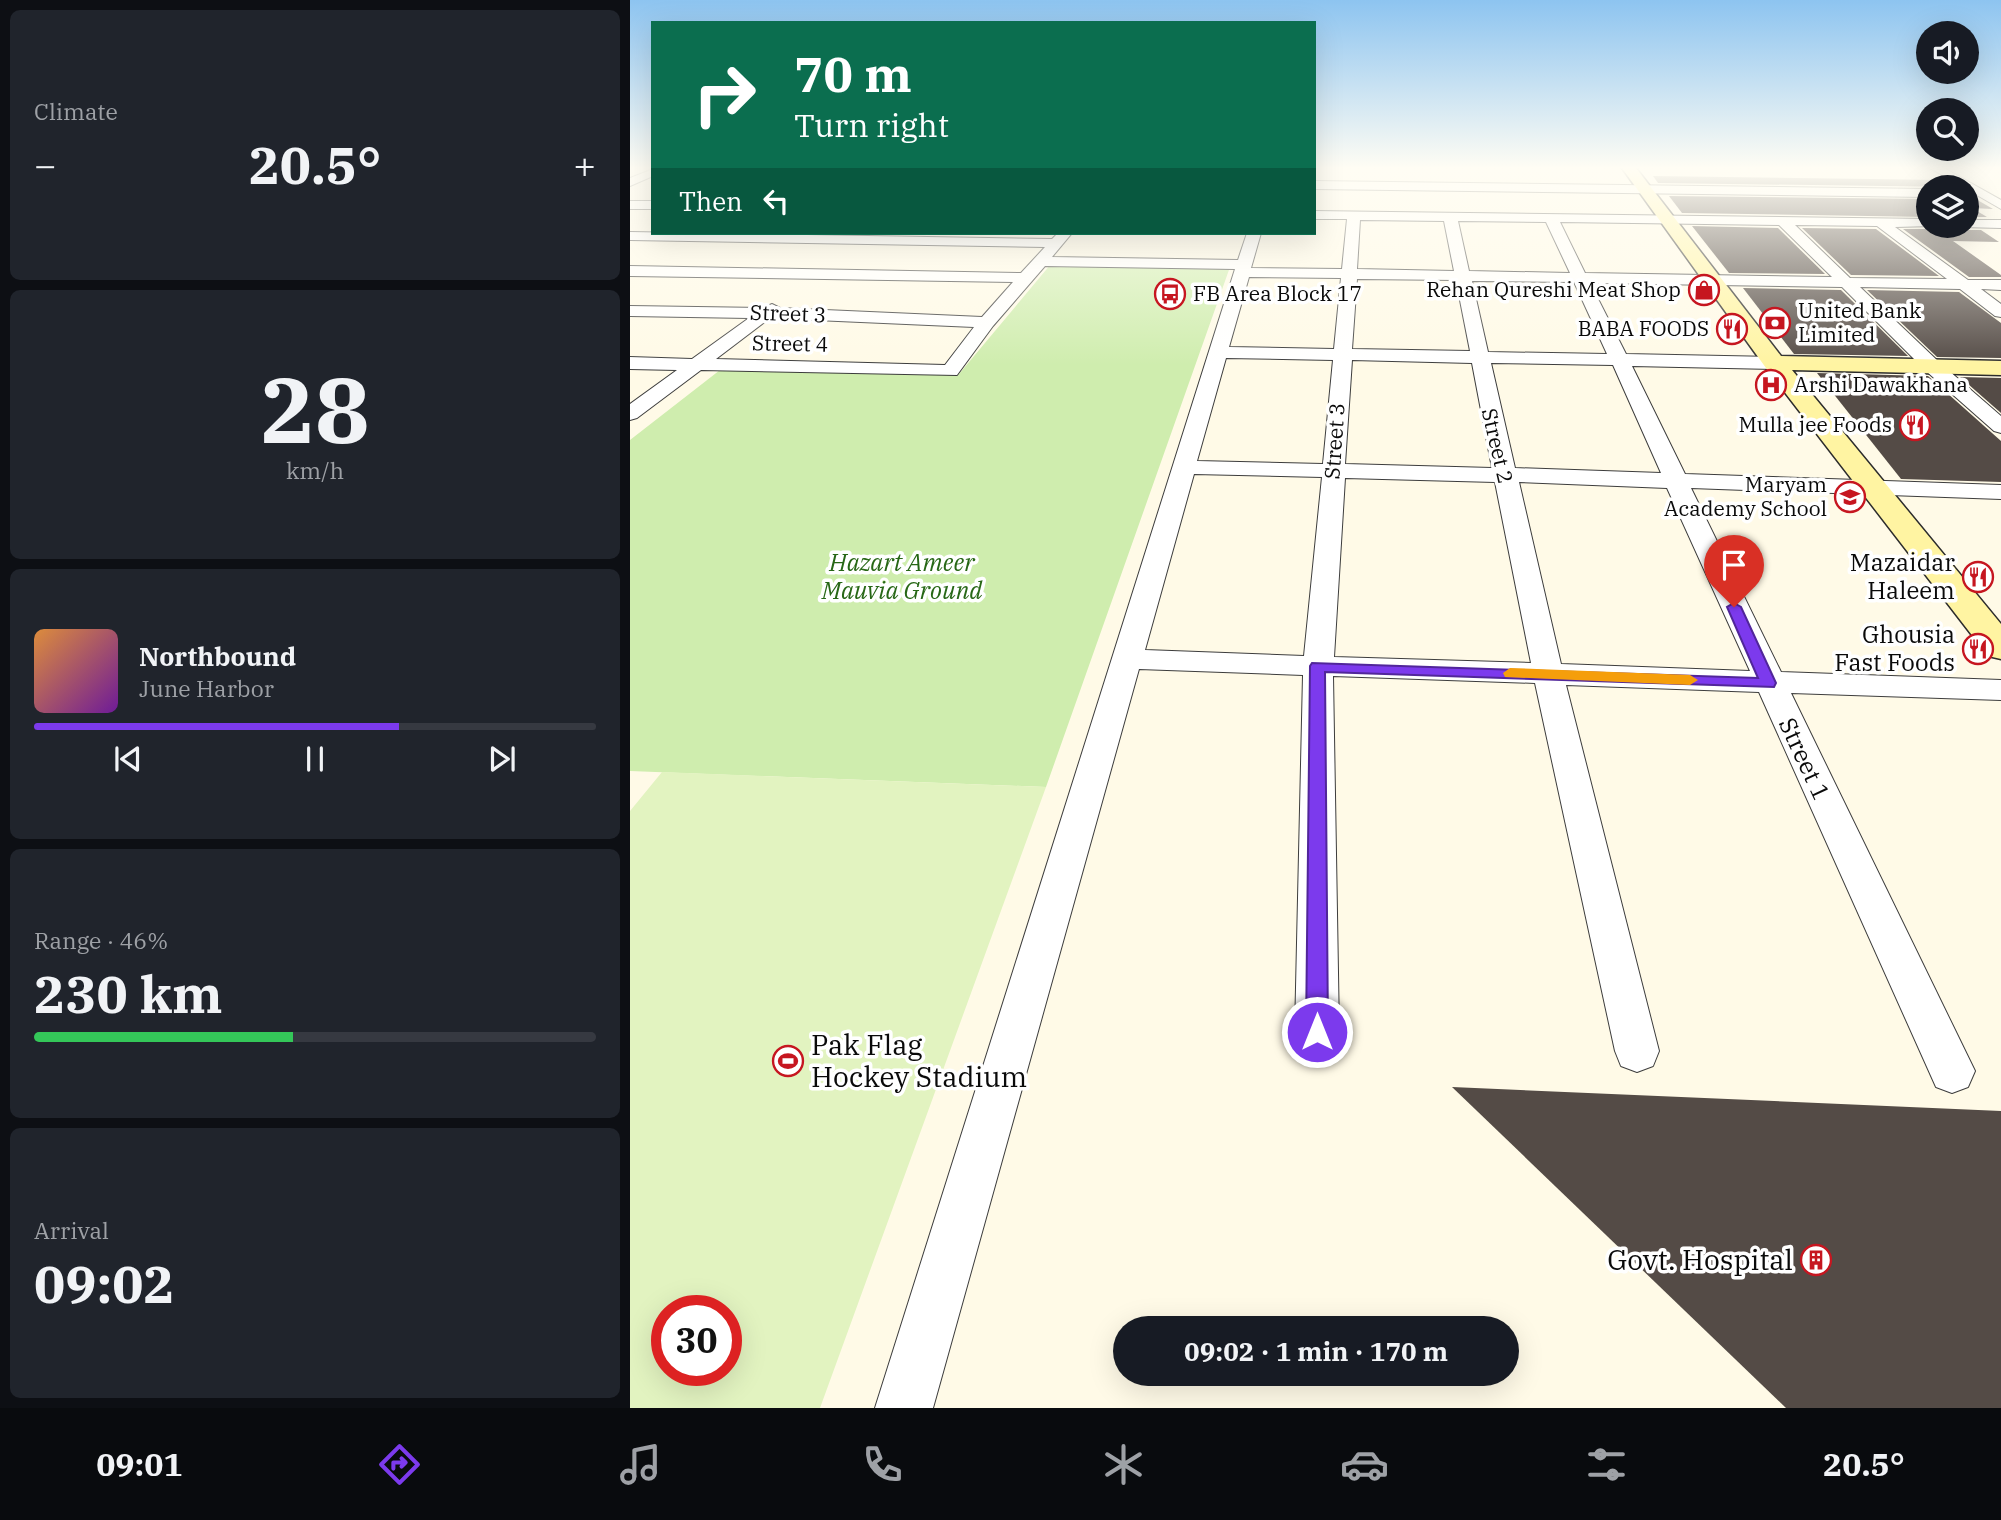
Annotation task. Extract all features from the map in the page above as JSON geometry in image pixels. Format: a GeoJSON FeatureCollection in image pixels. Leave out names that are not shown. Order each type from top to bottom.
{"type":"FeatureCollection","features":[{"type":"Feature","properties":{"kind":"street","name":"Street 3"},"geometry":{"type":"LineString","coordinates":[[1317,1032],[1318,666],[1352,234]]}},
{"type":"Feature","properties":{"kind":"street","name":"Street 2"},"geometry":{"type":"LineString","coordinates":[[1453,234],[1548,674],[1637,1051]]}},
{"type":"Feature","properties":{"kind":"street","name":"Street 1"},"geometry":{"type":"LineString","coordinates":[[1558,234],[1952,1070]]}},
{"type":"Feature","properties":{"kind":"street"},"geometry":{"type":"LineString","coordinates":[[1676,234],[1872,489],[2001,648]]}},
{"type":"Feature","properties":{"kind":"street"},"geometry":{"type":"LineString","coordinates":[[1795,234],[1933,367],[2001,427]]}},
{"type":"Feature","properties":{"kind":"street"},"geometry":{"type":"LineString","coordinates":[[1896,234],[2001,312]]}},
{"type":"Feature","properties":{"kind":"street"},"geometry":{"type":"LineString","coordinates":[[630,270],[692,235]]}},
{"type":"Feature","properties":{"kind":"street"},"geometry":{"type":"LineString","coordinates":[[630,236],[1060,238]]}},
{"type":"Feature","properties":{"kind":"street"},"geometry":{"type":"LineString","coordinates":[[630,414],[873,236]]}},
{"type":"Feature","properties":{"kind":"street"},"geometry":{"type":"LineString","coordinates":[[987,321],[1060,238]]}},
{"type":"Feature","properties":{"kind":"street"},"geometry":{"type":"LineString","coordinates":[[904,1408],[1246,256]]}},
{"type":"Feature","properties":{"kind":"street"},"geometry":{"type":"LineString","coordinates":[[1041,261],[1246,256],[1349,273],[2001,285]]}},
{"type":"Feature","properties":{"kind":"street"},"geometry":{"type":"LineString","coordinates":[[630,270],[1027,278]]}},
{"type":"Feature","properties":{"kind":"street","name":"Street 3"},"geometry":{"type":"LineString","coordinates":[[630,312],[766,313],[987,321]]}},
{"type":"Feature","properties":{"kind":"street","name":"Street 4"},"geometry":{"type":"LineString","coordinates":[[630,363],[950,371],[987,321]]}},
{"type":"Feature","properties":{"kind":"street"},"geometry":{"type":"LineString","coordinates":[[1217,352],[2001,368]]}},
{"type":"Feature","properties":{"kind":"street"},"geometry":{"type":"LineString","coordinates":[[1183,467],[2001,492]]}},
{"type":"Feature","properties":{"kind":"street"},"geometry":{"type":"LineString","coordinates":[[1126,659],[2001,690]]}},
{"type":"Feature","properties":{"kind":"green space","name":"Hazart Ameer Mauvia Ground"},"geometry":{"type":"Polygon","coordinates":[[[1051,264],[1230,267],[1046,787],[630,771],[630,440],[720,370],[959,374],[1051,264]]]}},
{"type":"Feature","properties":{"kind":"green space","name":"Pak Flag Hockey Stadium"},"geometry":{"type":"Polygon","coordinates":[[[662,772],[1046,787],[820,1408],[630,1408],[630,811],[662,772]]]}},
{"type":"Feature","properties":{"kind":"building"},"geometry":{"type":"Polygon","coordinates":[[[1698,234],[1784,234],[1825,274],[1729,273],[1698,234]]]}},
{"type":"Feature","properties":{"kind":"building"},"geometry":{"type":"Polygon","coordinates":[[[1808,234],[1882,234],[1939,276],[1851,275],[1808,234]]]}},
{"type":"Feature","properties":{"kind":"building"},"geometry":{"type":"Polygon","coordinates":[[[1909,234],[1916,234],[1916,238],[1979,238],[1979,234],[1987,234],[1999,242],[1953,241],[2001,277],[1969,277],[1909,234]]]}},
{"type":"Feature","properties":{"kind":"building"},"geometry":{"type":"Polygon","coordinates":[[[1743,288],[1841,290],[1908,356],[1794,354],[1743,288]]]}},
{"type":"Feature","properties":{"kind":"building"},"geometry":{"type":"Polygon","coordinates":[[[1867,290],[1959,292],[2001,323],[2001,358],[1937,357],[1867,290]]]}},
{"type":"Feature","properties":{"kind":"building"},"geometry":{"type":"Polygon","coordinates":[[[1817,373],[1928,376],[2001,441],[2001,482],[1901,479],[1817,373]]]}},
{"type":"Feature","properties":{"kind":"building"},"geometry":{"type":"Polygon","coordinates":[[[1960,377],[2001,378],[2001,413],[1960,377]]]}},
{"type":"Feature","properties":{"kind":"building","name":"Govt. Hospital"},"geometry":{"type":"Polygon","coordinates":[[[1452,1087],[2001,1111],[2001,1408],[1786,1408],[1452,1087]]]}},
{"type":"Feature","properties":{"kind":"slow traffic"},"geometry":{"type":"LineString","coordinates":[[1510,673],[1690,680]]}},
{"type":"Feature","properties":{"kind":"place","name":"Rehan Qureshi Meat Shop"},"geometry":{"type":"Point","coordinates":[1704,290]}},
{"type":"Feature","properties":{"kind":"place","name":"FB Area Block 17"},"geometry":{"type":"Point","coordinates":[1170,294]}},
{"type":"Feature","properties":{"kind":"place","name":"United Bank Limited"},"geometry":{"type":"Point","coordinates":[1775,323]}},
{"type":"Feature","properties":{"kind":"place","name":"BABA FOODS"},"geometry":{"type":"Point","coordinates":[1732,329]}},
{"type":"Feature","properties":{"kind":"place","name":"Arshi Dawakhana"},"geometry":{"type":"Point","coordinates":[1771,385]}},
{"type":"Feature","properties":{"kind":"place","name":"Mulla jee Foods"},"geometry":{"type":"Point","coordinates":[1915,425]}},
{"type":"Feature","properties":{"kind":"place","name":"Maryam Academy School"},"geometry":{"type":"Point","coordinates":[1850,497]}},
{"type":"Feature","properties":{"kind":"place","name":"Mazaidar Haleem"},"geometry":{"type":"Point","coordinates":[1978,577]}},
{"type":"Feature","properties":{"kind":"place","name":"Ghousia Fast Foods"},"geometry":{"type":"Point","coordinates":[1978,649]}},
{"type":"Feature","properties":{"kind":"place","name":"Pak Flag Hockey Stadium"},"geometry":{"type":"Point","coordinates":[788,1061]}},
{"type":"Feature","properties":{"kind":"place","name":"Govt. Hospital"},"geometry":{"type":"Point","coordinates":[1816,1260]}},
{"type":"Feature","properties":{"kind":"route"},"geometry":{"type":"LineString","coordinates":[[1317,1032],[1318,666],[1769,683],[1734,607]]}}]}
